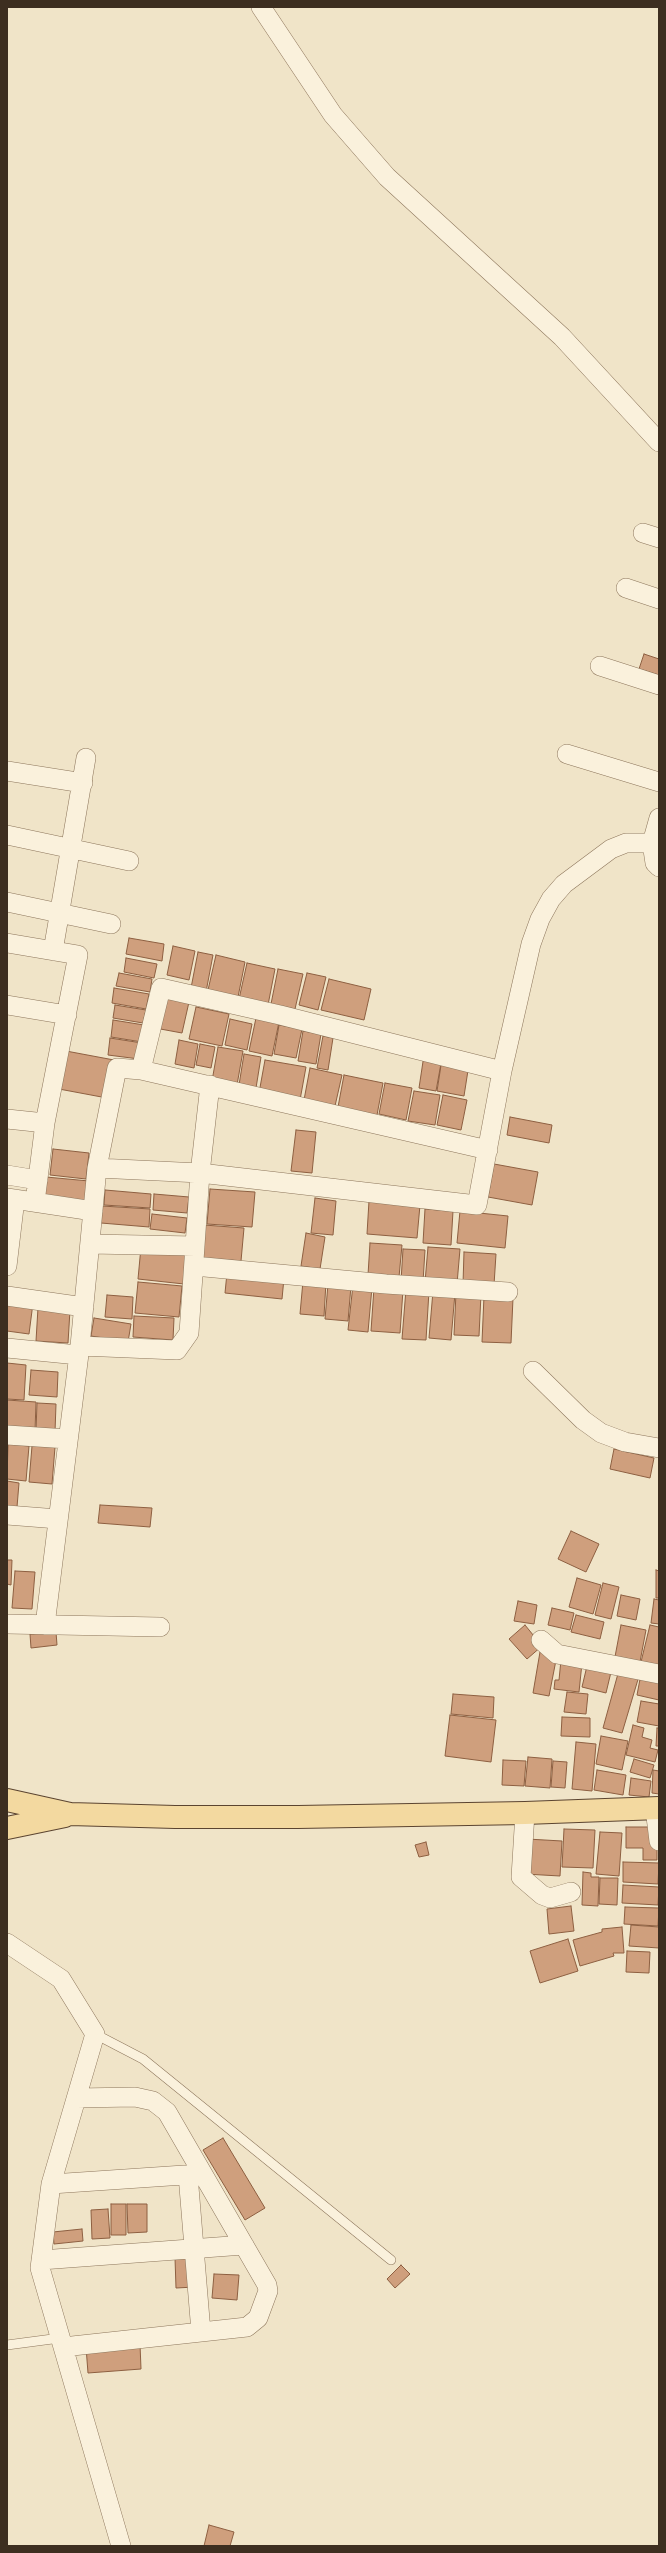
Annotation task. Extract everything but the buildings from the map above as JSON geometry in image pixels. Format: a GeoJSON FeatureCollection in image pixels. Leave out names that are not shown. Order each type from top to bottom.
{"type":"FeatureCollection","features":[{"type":"Feature","properties":{"kind":"main road"},"geometry":{"type":"LineString","coordinates":[[7,1800],[70,1814],[175,1817],[298,1817],[525,1813],[657,1808]]}},
{"type":"Feature","properties":{"kind":"main road"},"geometry":{"type":"LineString","coordinates":[[7,1828],[70,1814]]}},
{"type":"Feature","properties":{"kind":"street"},"geometry":{"type":"LineString","coordinates":[[261,7],[333,115],[387,177],[562,337],[659,442]]}},
{"type":"Feature","properties":{"kind":"street"},"geometry":{"type":"LineString","coordinates":[[626,588],[659,600]]}},
{"type":"Feature","properties":{"kind":"street"},"geometry":{"type":"LineString","coordinates":[[600,666],[659,685]]}},
{"type":"Feature","properties":{"kind":"street"},"geometry":{"type":"LineString","coordinates":[[566,754],[659,782]]}},
{"type":"Feature","properties":{"kind":"street"},"geometry":{"type":"LineString","coordinates":[[53,951],[83,783],[86,758]]}},
{"type":"Feature","properties":{"kind":"street"},"geometry":{"type":"LineString","coordinates":[[7,771],[83,783]]}},
{"type":"Feature","properties":{"kind":"street"},"geometry":{"type":"LineString","coordinates":[[659,818],[652,843],[655,863],[659,867]]}},
{"type":"Feature","properties":{"kind":"street"},"geometry":{"type":"LineString","coordinates":[[7,836],[130,861]]}},
{"type":"Feature","properties":{"kind":"street"},"geometry":{"type":"LineString","coordinates":[[97,1168],[200,1173],[477,1205],[502,1071],[531,944],[540,919],[551,899],[564,884],[611,849],[626,844],[652,843]]}},
{"type":"Feature","properties":{"kind":"street"},"geometry":{"type":"LineString","coordinates":[[7,902],[111,924]]}},
{"type":"Feature","properties":{"kind":"street"},"geometry":{"type":"LineString","coordinates":[[7,943],[78,955],[45,1123],[35,1202]]}},
{"type":"Feature","properties":{"kind":"street"},"geometry":{"type":"LineString","coordinates":[[141,1070],[161,988],[280,1015],[502,1071]]}},
{"type":"Feature","properties":{"kind":"street"},"geometry":{"type":"LineString","coordinates":[[7,1005],[67,1015]]}},
{"type":"Feature","properties":{"kind":"street"},"geometry":{"type":"LineString","coordinates":[[45,1625],[79,1351],[97,1168],[117,1068],[141,1070],[210,1085],[488,1150]]}},
{"type":"Feature","properties":{"kind":"street"},"geometry":{"type":"LineString","coordinates":[[7,1348],[79,1351],[177,1350],[189,1333],[200,1173],[210,1085]]}},
{"type":"Feature","properties":{"kind":"street"},"geometry":{"type":"LineString","coordinates":[[7,1119],[45,1123]]}},
{"type":"Feature","properties":{"kind":"street"},"geometry":{"type":"LineString","coordinates":[[7,1175],[38,1180]]}},
{"type":"Feature","properties":{"kind":"street"},"geometry":{"type":"LineString","coordinates":[[7,1266],[11,1199],[93,1211]]}},
{"type":"Feature","properties":{"kind":"street"},"geometry":{"type":"LineString","coordinates":[[90,1244],[195,1246]]}},
{"type":"Feature","properties":{"kind":"street"},"geometry":{"type":"LineString","coordinates":[[194,1266],[386,1284],[508,1292]]}},
{"type":"Feature","properties":{"kind":"street"},"geometry":{"type":"LineString","coordinates":[[7,1296],[84,1307]]}},
{"type":"Feature","properties":{"kind":"street"},"geometry":{"type":"LineString","coordinates":[[533,1371],[583,1420],[601,1433],[625,1442],[659,1448]]}},
{"type":"Feature","properties":{"kind":"street"},"geometry":{"type":"LineString","coordinates":[[7,1435],[68,1439]]}},
{"type":"Feature","properties":{"kind":"street"},"geometry":{"type":"LineString","coordinates":[[7,1515],[58,1519]]}},
{"type":"Feature","properties":{"kind":"street"},"geometry":{"type":"LineString","coordinates":[[7,1624],[160,1627]]}},
{"type":"Feature","properties":{"kind":"street"},"geometry":{"type":"LineString","coordinates":[[541,1640],[557,1654],[659,1674]]}},
{"type":"Feature","properties":{"kind":"street"},"geometry":{"type":"LineString","coordinates":[[657,1808],[659,1842]]}},
{"type":"Feature","properties":{"kind":"street"},"geometry":{"type":"LineString","coordinates":[[525,1813],[521,1877],[542,1894],[550,1898],[571,1892]]}},
{"type":"Feature","properties":{"kind":"street"},"geometry":{"type":"LineString","coordinates":[[7,1943],[61,1979],[95,2034],[51,2184],[40,2268],[121,2546]]}},
{"type":"Feature","properties":{"kind":"street"},"geometry":{"type":"LineString","coordinates":[[62,2343],[247,2327],[258,2318],[267,2297],[267,2285],[244,2245],[195,2174],[167,2112],[153,2101],[135,2097],[77,2098]]}},
{"type":"Feature","properties":{"kind":"street"},"geometry":{"type":"LineString","coordinates":[[51,2184],[195,2174]]}},
{"type":"Feature","properties":{"kind":"street"},"geometry":{"type":"LineString","coordinates":[[195,2174],[193,2248],[201,2332]]}},
{"type":"Feature","properties":{"kind":"street"},"geometry":{"type":"LineString","coordinates":[[41,2260],[244,2245]]}},
{"type":"Feature","properties":{"kind":"lane"},"geometry":{"type":"LineString","coordinates":[[95,2034],[143,2059],[391,2260]]}},
{"type":"Feature","properties":{"kind":"lane"},"geometry":{"type":"LineString","coordinates":[[7,2345],[62,2343]]}}]}
